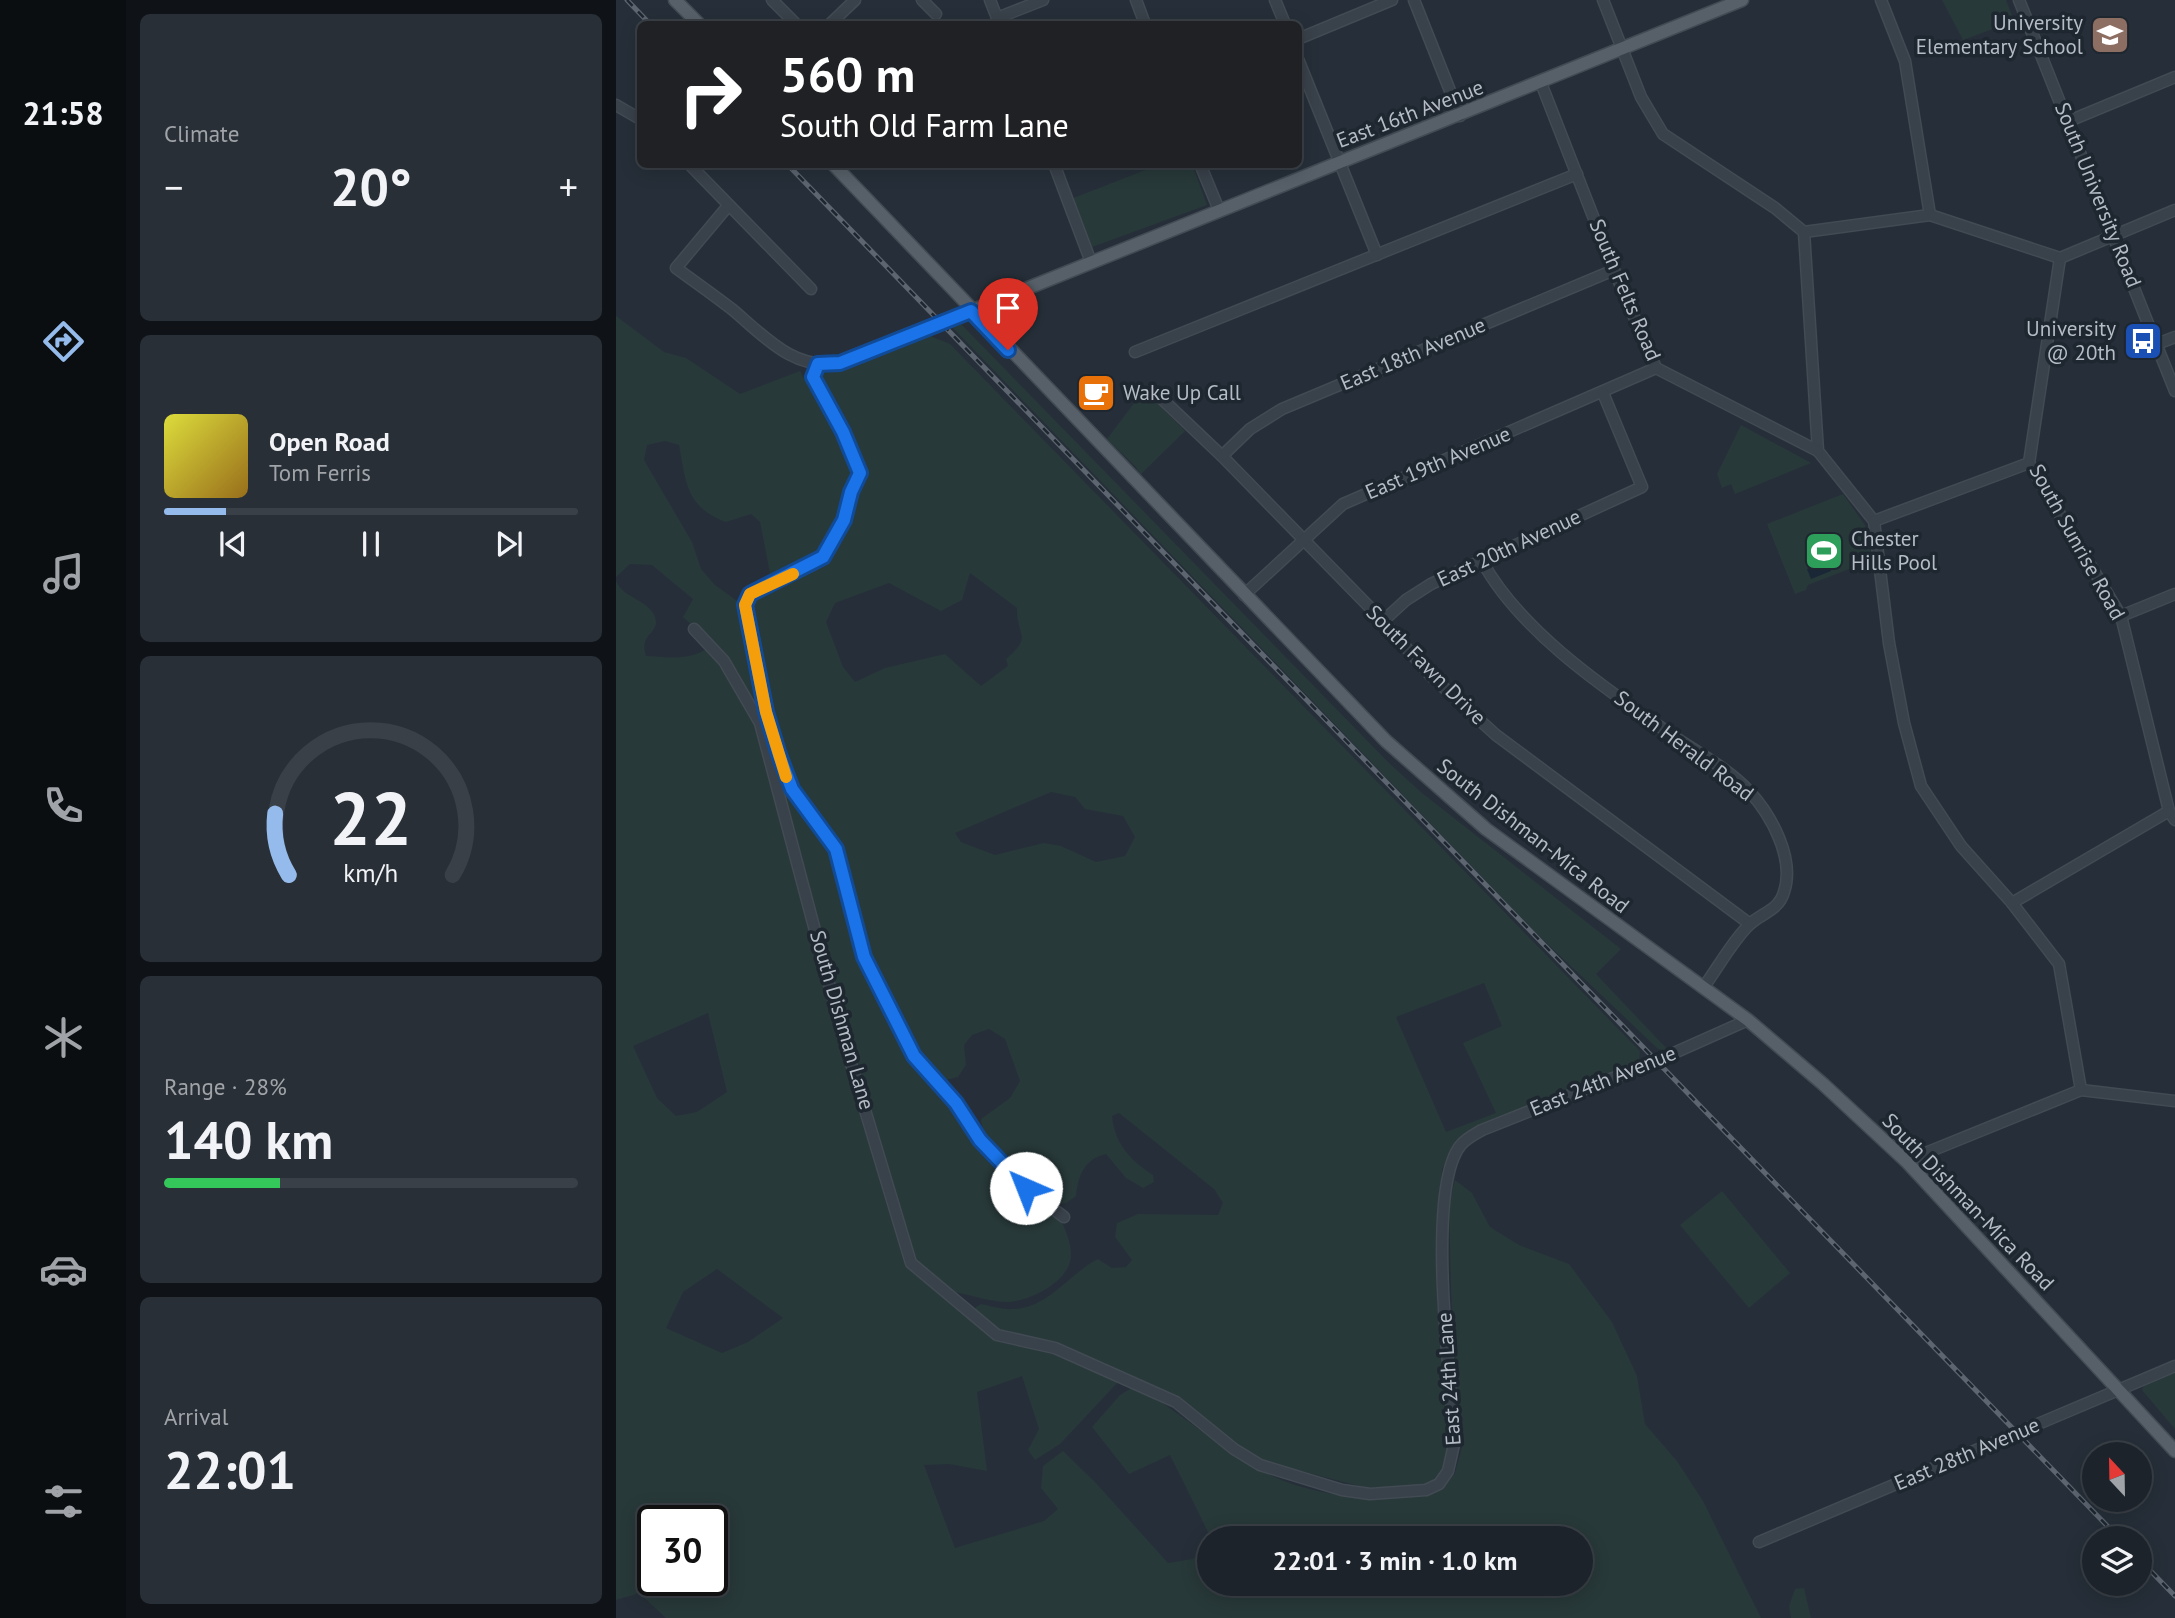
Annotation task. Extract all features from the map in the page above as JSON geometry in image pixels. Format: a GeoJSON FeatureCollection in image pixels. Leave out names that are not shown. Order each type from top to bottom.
{"type":"FeatureCollection","features":[{"type":"Feature","properties":{"kind":"main road"},"geometry":{"type":"LineString","coordinates":[[675,0],[696,21]]}},
{"type":"Feature","properties":{"kind":"main road","name":"East 16th Avenue"},"geometry":{"type":"LineString","coordinates":[[971,311],[1742,0]]}},
{"type":"Feature","properties":{"kind":"main road","name":"South Dishman-Mica Road"},"geometry":{"type":"LineString","coordinates":[[837,168],[1244,596],[1386,741],[1447,798],[1748,1020],[1823,1084],[1906,1161],[2175,1451]]}},
{"type":"Feature","properties":{"kind":"street"},"geometry":{"type":"LineString","coordinates":[[772,0],[793,21]]}},
{"type":"Feature","properties":{"kind":"street"},"geometry":{"type":"LineString","coordinates":[[833,21],[855,0]]}},
{"type":"Feature","properties":{"kind":"street"},"geometry":{"type":"LineString","coordinates":[[922,0],[936,14]]}},
{"type":"Feature","properties":{"kind":"street"},"geometry":{"type":"LineString","coordinates":[[989,0],[998,21],[1043,0]]}},
{"type":"Feature","properties":{"kind":"street"},"geometry":{"type":"LineString","coordinates":[[1136,0],[1144,21]]}},
{"type":"Feature","properties":{"kind":"street"},"geometry":{"type":"LineString","coordinates":[[1275,0],[1284,21]]}},
{"type":"Feature","properties":{"kind":"street"},"geometry":{"type":"LineString","coordinates":[[1302,36],[1392,0]]}},
{"type":"Feature","properties":{"kind":"street"},"geometry":{"type":"LineString","coordinates":[[1414,0],[1460,116]]}},
{"type":"Feature","properties":{"kind":"street"},"geometry":{"type":"LineString","coordinates":[[1603,0],[1641,97],[1663,134],[1775,208],[1804,232],[1818,451],[1874,521],[1889,643],[1904,723],[1921,786],[1961,846],[2012,903],[2060,964],[2081,1090]]}},
{"type":"Feature","properties":{"kind":"street"},"geometry":{"type":"LineString","coordinates":[[1881,0],[1905,61],[1930,215]]}},
{"type":"Feature","properties":{"kind":"street","name":"South University Road"},"geometry":{"type":"LineString","coordinates":[[2020,0],[2175,391]]}},
{"type":"Feature","properties":{"kind":"street"},"geometry":{"type":"LineString","coordinates":[[1302,69],[1377,255]]}},
{"type":"Feature","properties":{"kind":"street"},"geometry":{"type":"LineString","coordinates":[[2069,121],[2175,77]]}},
{"type":"Feature","properties":{"kind":"street","name":"South Felts Road"},"geometry":{"type":"LineString","coordinates":[[1541,83],[1614,270],[1656,368],[1818,451]]}},
{"type":"Feature","properties":{"kind":"street"},"geometry":{"type":"LineString","coordinates":[[616,105],[637,117]]}},
{"type":"Feature","properties":{"kind":"street"},"geometry":{"type":"LineString","coordinates":[[693,168],[811,289]]}},
{"type":"Feature","properties":{"kind":"street"},"geometry":{"type":"LineString","coordinates":[[1056,168],[1091,262]]}},
{"type":"Feature","properties":{"kind":"street"},"geometry":{"type":"LineString","coordinates":[[1202,168],[1219,210]]}},
{"type":"Feature","properties":{"kind":"street"},"geometry":{"type":"LineString","coordinates":[[1135,352],[1577,174]]}},
{"type":"Feature","properties":{"kind":"street"},"geometry":{"type":"LineString","coordinates":[[728,206],[676,268],[773,345],[801,361],[818,364],[813,377],[843,432],[860,473],[851,492],[844,520],[823,557],[746,597],[746,621],[769,722],[792,789],[836,849],[859,945],[914,1056],[956,1103],[988,1149],[1026,1188],[1064,1217]]}},
{"type":"Feature","properties":{"kind":"street"},"geometry":{"type":"LineString","coordinates":[[1804,232],[1930,215],[2060,258],[2175,210]]}},
{"type":"Feature","properties":{"kind":"street","name":"South Sunrise Road"},"geometry":{"type":"LineString","coordinates":[[2060,258],[2029,463],[2121,616],[2172,816]]}},
{"type":"Feature","properties":{"kind":"street","name":"East 18th Avenue"},"geometry":{"type":"LineString","coordinates":[[1222,456],[1250,429],[1282,409],[1614,270]]}},
{"type":"Feature","properties":{"kind":"street","name":"East 16th Avenue"},"geometry":{"type":"LineString","coordinates":[[818,364],[840,363],[971,311]]}},
{"type":"Feature","properties":{"kind":"street"},"geometry":{"type":"LineString","coordinates":[[2157,344],[2175,337]]}},
{"type":"Feature","properties":{"kind":"street","name":"East 19th Avenue"},"geometry":{"type":"LineString","coordinates":[[1244,596],[1343,504],[1656,368]]}},
{"type":"Feature","properties":{"kind":"street","name":"East 20th Avenue"},"geometry":{"type":"LineString","coordinates":[[1383,621],[1406,600],[1431,584],[1642,487],[1603,393]]}},
{"type":"Feature","properties":{"kind":"street","name":"South Fawn Drive"},"geometry":{"type":"LineString","coordinates":[[1162,399],[1222,456],[1383,621],[1431,676],[1496,735],[1750,924]]}},
{"type":"Feature","properties":{"kind":"street"},"geometry":{"type":"LineString","coordinates":[[1874,521],[2029,463]]}},
{"type":"Feature","properties":{"kind":"street","name":"South Herald Road"},"geometry":{"type":"LineString","coordinates":[[1482,561],[1497,589],[1535,628],[1641,714],[1747,789],[1765,810],[1788,863],[1784,894],[1771,912],[1750,924],[1703,989]]}},
{"type":"Feature","properties":{"kind":"street"},"geometry":{"type":"LineString","coordinates":[[2121,616],[2175,594]]}},
{"type":"Feature","properties":{"kind":"street","name":"South Dishman Lane"},"geometry":{"type":"LineString","coordinates":[[694,629],[724,661],[760,723],[844,1040],[911,1263],[997,1335],[1055,1348]]}},
{"type":"Feature","properties":{"kind":"street"},"geometry":{"type":"LineString","coordinates":[[2012,903],[2172,816]]}},
{"type":"Feature","properties":{"kind":"street","name":"East 24th Avenue"},"geometry":{"type":"LineString","coordinates":[[1461,1145],[1482,1129],[1656,1061],[1748,1020]]}},
{"type":"Feature","properties":{"kind":"street"},"geometry":{"type":"LineString","coordinates":[[1906,1161],[2081,1090],[2175,1101]]}},
{"type":"Feature","properties":{"kind":"street","name":"East 24th Lane"},"geometry":{"type":"LineString","coordinates":[[1055,1348],[1176,1402],[1234,1449],[1259,1465],[1342,1490],[1370,1494],[1426,1490],[1439,1484],[1453,1459],[1455,1440],[1443,1296],[1444,1207],[1449,1170],[1461,1145]]}},
{"type":"Feature","properties":{"kind":"street","name":"East 28th Avenue"},"geometry":{"type":"LineString","coordinates":[[1759,1542],[2175,1366]]}},
{"type":"Feature","properties":{"kind":"shaded area"},"geometry":{"type":"Polygon","coordinates":[[[1942,0],[2006,0],[2014,21],[1963,40],[1942,0]]]}},
{"type":"Feature","properties":{"kind":"shaded area"},"geometry":{"type":"Polygon","coordinates":[[[1150,168],[1193,168],[1207,205],[1092,247],[1071,199],[1150,168]]]}},
{"type":"Feature","properties":{"kind":"shaded area"},"geometry":{"type":"Polygon","coordinates":[[[616,316],[664,352],[686,358],[740,394],[800,371],[854,470],[826,551],[771,578],[760,522],[751,514],[726,522],[703,509],[695,501],[686,482],[679,445],[665,441],[647,445],[644,460],[692,542],[701,569],[715,585],[740,603],[777,759],[835,858],[847,914],[911,1060],[927,1081],[1061,1220],[1067,1235],[1070,1262],[1061,1277],[1045,1290],[1008,1302],[954,1292],[948,1298],[993,1339],[1056,1353],[1119,1381],[1060,1444],[1035,1460],[1028,1450],[1039,1429],[1022,1376],[977,1392],[987,1471],[949,1464],[924,1465],[955,1548],[1044,1521],[1058,1509],[1041,1488],[1043,1466],[1063,1451],[1095,1482],[1168,1563],[1193,1559],[1197,1554],[1197,1596],[1593,1596],[1593,1526],[1205,1526],[1170,1455],[1129,1474],[1092,1427],[1120,1395],[1135,1386],[1246,1462],[1292,1484],[1316,1491],[1366,1497],[1391,1497],[1442,1490],[1455,1473],[1462,1447],[1455,1386],[1451,1290],[1449,1204],[1455,1180],[1472,1193],[1490,1227],[1519,1245],[1569,1264],[1612,1322],[1637,1376],[1645,1424],[1677,1461],[1703,1501],[1761,1618],[666,1618],[642,1596],[728,1596],[728,1505],[637,1505],[637,1594],[616,1600],[616,581],[624,592],[647,606],[655,617],[655,627],[645,643],[646,656],[690,656],[706,649],[712,643],[683,617],[693,599],[652,565],[630,564],[616,577],[616,316]],[[708,1013],[633,1046],[657,1098],[676,1116],[697,1112],[727,1092],[708,1013]],[[717,1269],[683,1292],[666,1328],[722,1353],[748,1342],[783,1318],[717,1269]]]}},
{"type":"Feature","properties":{"kind":"shaded area"},"geometry":{"type":"Polygon","coordinates":[[[961,324],[1390,764],[1422,793],[1621,949],[1596,974],[1669,1051],[1658,1049],[1535,932],[952,327],[961,324]]]}},
{"type":"Feature","properties":{"kind":"shaded area"},"geometry":{"type":"Polygon","coordinates":[[[930,336],[950,344],[1640,1051],[1639,1063],[1479,1126],[1452,1147],[1442,1170],[1438,1211],[1437,1296],[1450,1440],[1445,1464],[1434,1481],[1421,1486],[1367,1488],[1258,1460],[1178,1398],[1056,1343],[999,1331],[975,1313],[976,1307],[981,1304],[1010,1309],[1038,1303],[1098,1259],[1112,1268],[1126,1267],[1132,1260],[1115,1237],[1117,1223],[1138,1214],[1218,1215],[1223,1203],[1214,1189],[1119,1113],[1112,1116],[1120,1143],[1137,1163],[1153,1175],[1154,1182],[1143,1188],[1126,1178],[1106,1154],[1098,1156],[1083,1169],[1076,1196],[1066,1203],[1054,1205],[1010,1166],[990,1142],[984,1130],[981,1119],[1010,1098],[1020,1081],[1005,1039],[989,1029],[972,1035],[964,1045],[966,1065],[958,1077],[941,1081],[916,1053],[865,951],[842,851],[828,827],[794,788],[772,721],[750,621],[750,605],[754,597],[829,560],[865,475],[819,381],[821,374],[844,369],[930,336]],[[970,573],[962,600],[941,611],[889,583],[835,603],[826,622],[843,667],[855,682],[885,668],[945,654],[981,686],[1008,666],[1006,659],[1022,640],[1017,608],[970,573]],[[1051,792],[955,833],[961,842],[995,855],[1044,843],[1061,846],[1096,862],[1125,856],[1135,837],[1123,816],[1085,809],[1075,797],[1051,792]],[[1484,983],[1396,1017],[1446,1132],[1496,1113],[1463,1043],[1502,1026],[1484,983]]]}},
{"type":"Feature","properties":{"kind":"shaded area"},"geometry":{"type":"Polygon","coordinates":[[[1146,392],[1185,431],[1140,475],[1136,467],[1107,439],[1141,394],[1146,392]]]}},
{"type":"Feature","properties":{"kind":"shaded area"},"geometry":{"type":"Polygon","coordinates":[[[1741,425],[1811,463],[1735,494],[1731,484],[1722,488],[1717,474],[1741,425]]]}},
{"type":"Feature","properties":{"kind":"shaded area","name":"Chester Hills Pool"},"geometry":{"type":"Polygon","coordinates":[[[1843,494],[1865,525],[1872,560],[1808,585],[1806,590],[1795,594],[1767,524],[1843,494]]]}},
{"type":"Feature","properties":{"kind":"shaded area"},"geometry":{"type":"Polygon","coordinates":[[[1722,1191],[1790,1273],[1749,1308],[1680,1225],[1722,1191]]]}},
{"type":"Feature","properties":{"kind":"shaded area"},"geometry":{"type":"Polygon","coordinates":[[[2175,1373],[2175,1429],[2142,1390],[2144,1385],[2175,1373]]]}},
{"type":"Feature","properties":{"kind":"shaded area"},"geometry":{"type":"Polygon","coordinates":[[[1804,1588],[1811,1618],[1791,1618],[1789,1606],[1795,1589],[1804,1588]]]}},
{"type":"Feature","properties":{"kind":"water"},"geometry":{"type":"Polygon","coordinates":[[[1827,560],[1831,571],[1811,579],[1807,569],[1827,560]]]}},
{"type":"Feature","properties":{"kind":"railway"},"geometry":{"type":"LineString","coordinates":[[627,0],[647,21]]}},
{"type":"Feature","properties":{"kind":"railway"},"geometry":{"type":"LineString","coordinates":[[791,168],[2107,1526]]}},
{"type":"Feature","properties":{"kind":"railway"},"geometry":{"type":"LineString","coordinates":[[2152,1572],[2175,1596]]}},
{"type":"Feature","properties":{"kind":"slow traffic"},"geometry":{"type":"LineString","coordinates":[[786,777],[766,712],[746,621],[745,605],[746,597],[750,594],[793,574]]}},
{"type":"Feature","properties":{"kind":"place","name":"University Elementary School"},"geometry":{"type":"Point","coordinates":[2110,35]}},
{"type":"Feature","properties":{"kind":"place","name":"University @ 20th"},"geometry":{"type":"Point","coordinates":[2143,341]}},
{"type":"Feature","properties":{"kind":"place","name":"Wake Up Call"},"geometry":{"type":"Point","coordinates":[1096,393]}},
{"type":"Feature","properties":{"kind":"place","name":"Chester Hills Pool"},"geometry":{"type":"Point","coordinates":[1824,551]}},
{"type":"Feature","properties":{"kind":"route"},"geometry":{"type":"LineString","coordinates":[[1008,350],[971,311],[840,363],[818,364],[813,377],[843,432],[860,473],[851,492],[844,520],[830,549],[814,564],[750,594],[746,597],[745,605],[746,621],[766,712],[786,777],[792,789],[830,836],[836,849],[848,889],[859,945],[890,1011],[914,1056],[926,1072],[956,1103],[980,1140],[1026,1188]]}}]}
